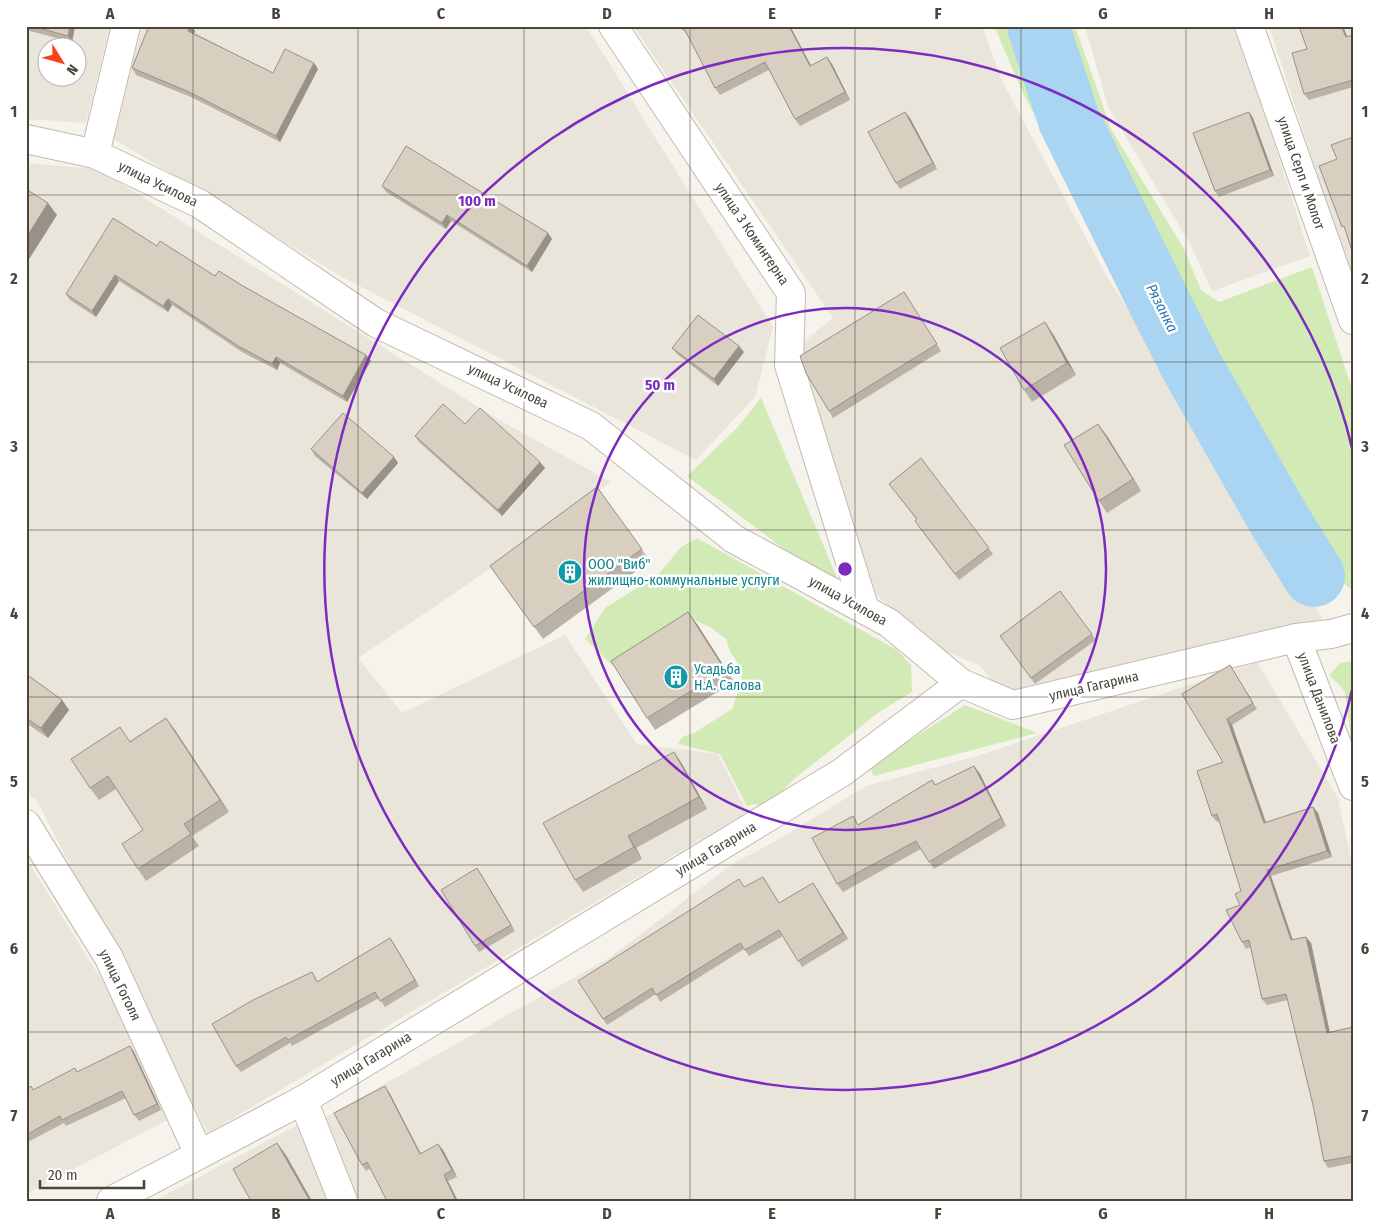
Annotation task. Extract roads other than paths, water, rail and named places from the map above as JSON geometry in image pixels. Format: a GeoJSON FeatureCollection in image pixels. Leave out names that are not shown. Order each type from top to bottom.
{"type":"FeatureCollection","features":[{"type":"Feature","properties":{"kind":"street"},"geometry":{"type":"LineString","coordinates":[[95,154],[126,26]]}},
{"type":"Feature","properties":{"kind":"street","name":"улица 3 Коминтерна"},"geometry":{"type":"LineString","coordinates":[[613,26],[791,293],[789,366],[865,610]]}},
{"type":"Feature","properties":{"kind":"street","name":"улица Серп и Молот"},"geometry":{"type":"LineString","coordinates":[[1249,26],[1353,320]]}},
{"type":"Feature","properties":{"kind":"street","name":"улица Усилова"},"geometry":{"type":"LineString","coordinates":[[26,139],[95,154],[200,204],[376,324],[591,426],[734,539],[889,623],[961,683]]}},
{"type":"Feature","properties":{"kind":"street","name":"улица Гагарина"},"geometry":{"type":"LineString","coordinates":[[111,1201],[304,1100],[841,773],[961,683],[1012,705],[1296,638],[1331,634],[1353,628]]}},
{"type":"Feature","properties":{"kind":"street","name":"улица Данилова"},"geometry":{"type":"LineString","coordinates":[[1296,638],[1353,786]]}},
{"type":"Feature","properties":{"kind":"street","name":"улица Гоголя"},"geometry":{"type":"LineString","coordinates":[[26,824],[109,958],[199,1154]]}},
{"type":"Feature","properties":{"kind":"street"},"geometry":{"type":"LineString","coordinates":[[304,1100],[343,1201]]}},
{"type":"Feature","properties":{"kind":"waterway","name":"Рязанка"},"geometry":{"type":"LineString","coordinates":[[1038,26],[1069,120],[1156,296],[1192,367],[1278,518],[1314,576]]}},
{"type":"Feature","properties":{"kind":"place","name":"ООО \"Виб\" жилищно-коммунальные услуги"},"geometry":{"type":"Point","coordinates":[570,572]}},
{"type":"Feature","properties":{"kind":"place","name":"Усадьба Н.А. Салова"},"geometry":{"type":"Point","coordinates":[676,677]}}]}
